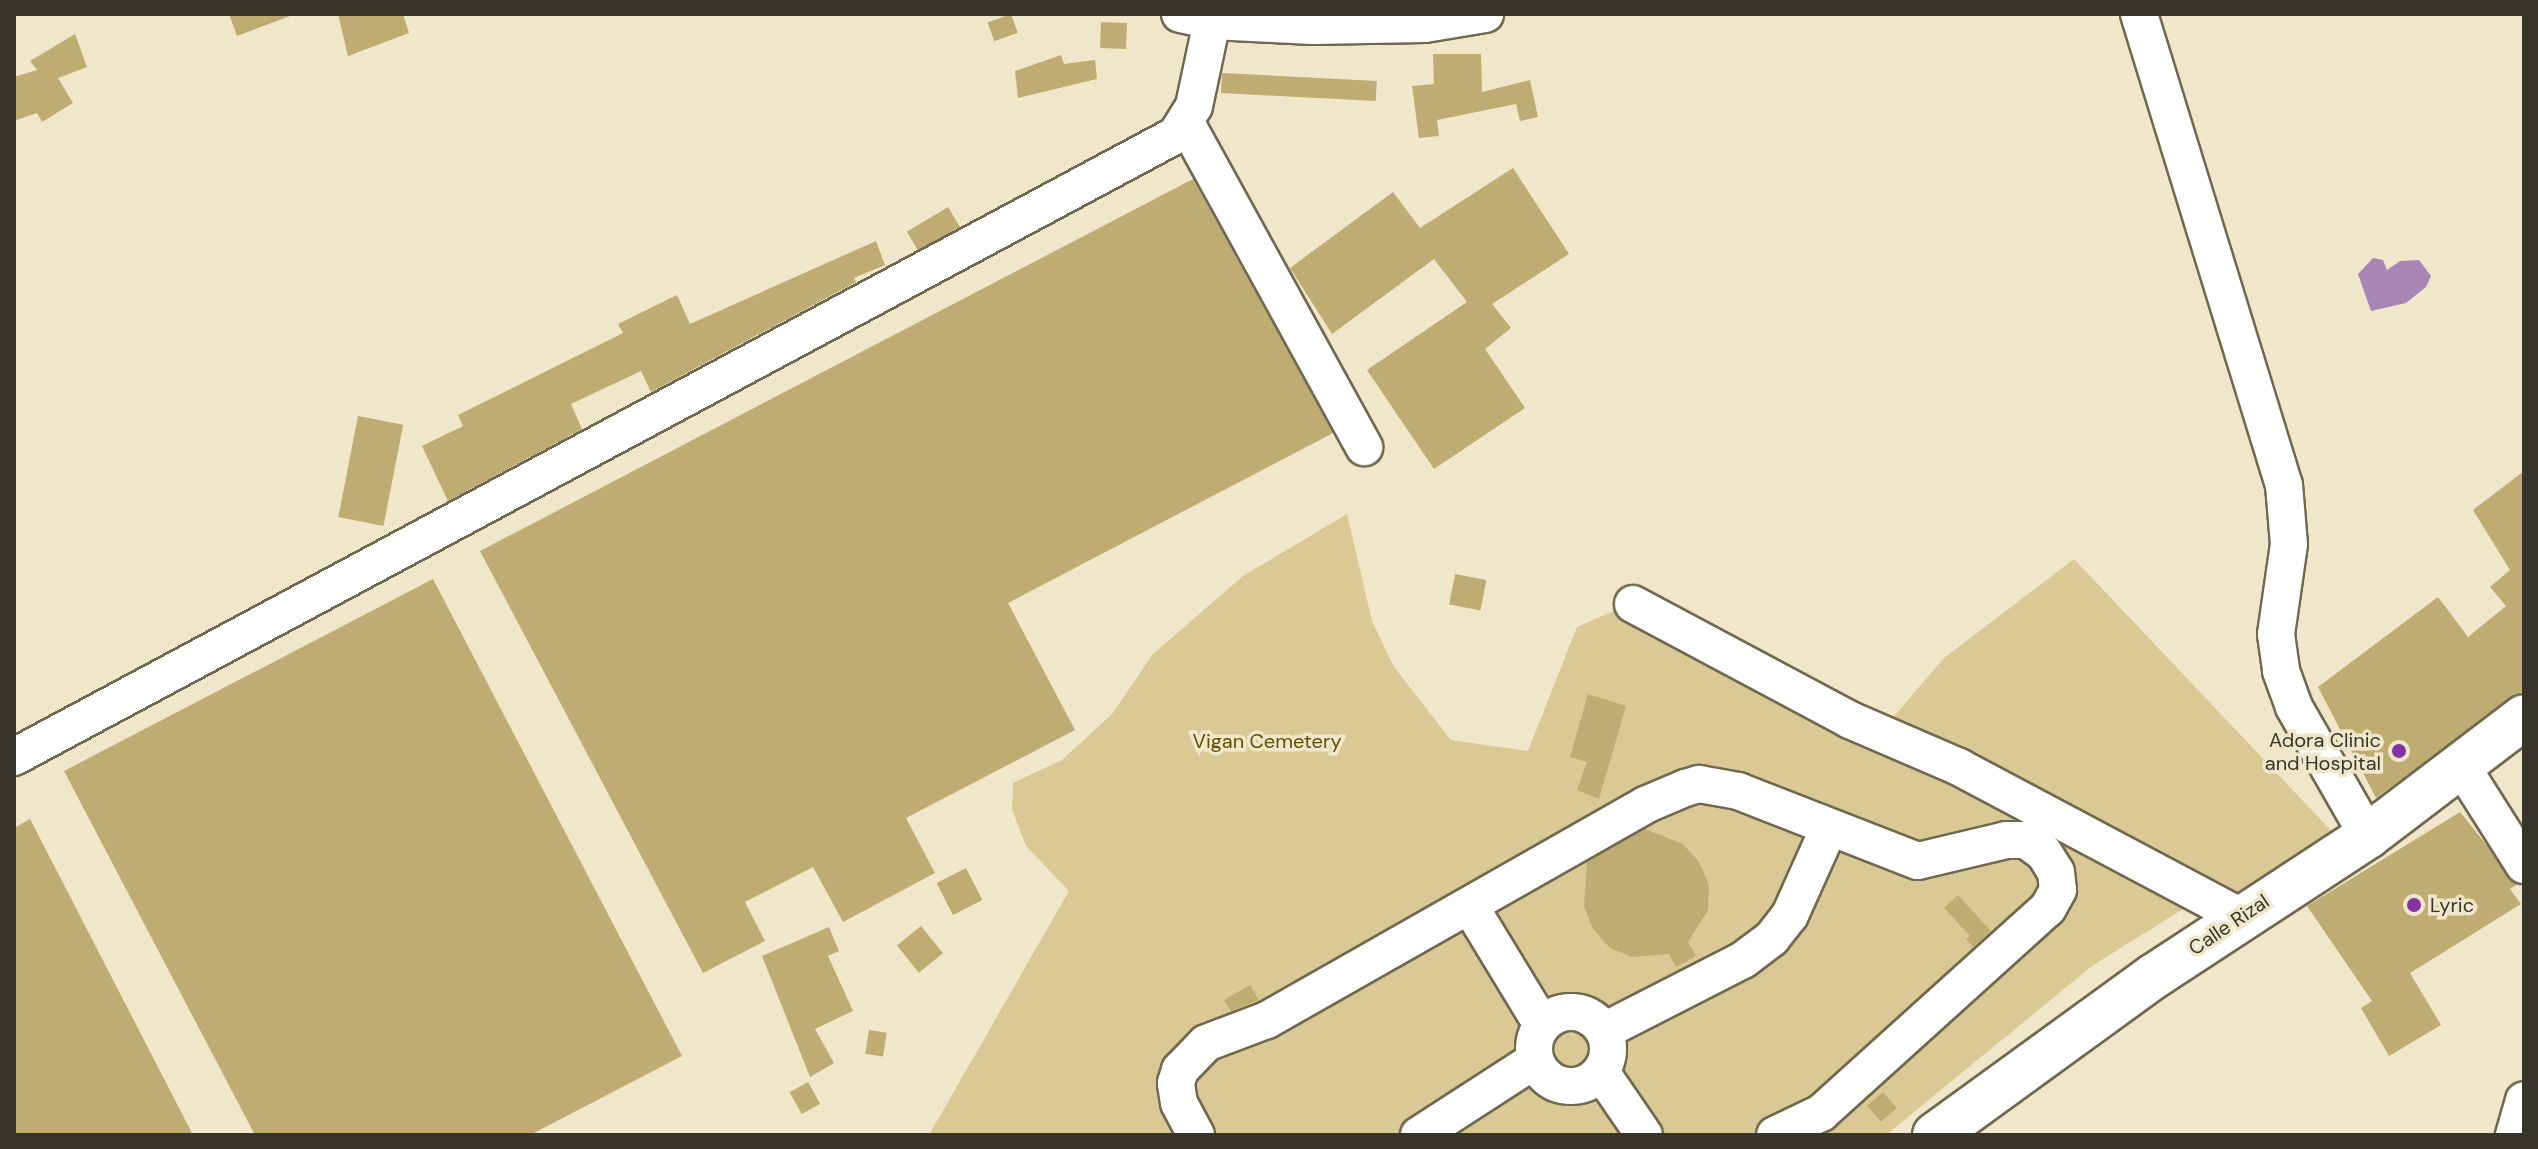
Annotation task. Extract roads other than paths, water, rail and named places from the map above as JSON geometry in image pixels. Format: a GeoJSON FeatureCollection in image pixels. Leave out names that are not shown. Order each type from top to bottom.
{"type":"FeatureCollection","features":[{"type":"Feature","properties":{"kind":"main road","name":"Calle Rizal"},"geometry":{"type":"LineString","coordinates":[[1935,1135],[1978,1120],[2241,917],[2368,836],[2524,717]]}},
{"type":"Feature","properties":{"kind":"street"},"geometry":{"type":"LineString","coordinates":[[1364,447],[1186,123],[1196,18],[1312,26],[1485,14]]}},
{"type":"Feature","properties":{"kind":"street"},"geometry":{"type":"LineString","coordinates":[[2139,14],[2284,485],[2289,544],[2276,634],[2281,671],[2294,707],[2368,836]]}},
{"type":"Feature","properties":{"kind":"street"},"geometry":{"type":"LineString","coordinates":[[14,757],[1162,142],[1186,123]]}},
{"type":"Feature","properties":{"kind":"street"},"geometry":{"type":"LineString","coordinates":[[1633,604],[1850,720],[1959,767],[2241,917]]}},
{"type":"Feature","properties":{"kind":"street"},"geometry":{"type":"LineString","coordinates":[[2462,767],[2524,865]]}},
{"type":"Feature","properties":{"kind":"street"},"geometry":{"type":"LineString","coordinates":[[1196,1135],[1179,1103],[1176,1083],[1180,1070],[1206,1043],[1267,1020],[1471,908],[1645,805],[1699,784],[1738,791],[1918,861],[2006,840],[2026,840],[2044,853],[2056,872],[2058,890],[2048,908],[1821,1113],[1775,1135]]}},
{"type":"Feature","properties":{"kind":"street"},"geometry":{"type":"LineString","coordinates":[[1604,1031],[1743,960],[1772,938],[1790,915],[1829,828]]}},
{"type":"Feature","properties":{"kind":"street"},"geometry":{"type":"LineString","coordinates":[[1419,1135],[1535,1060],[1542,1025],[1471,908]]}},
{"type":"Feature","properties":{"kind":"street"},"geometry":{"type":"LineString","coordinates":[[1542,1025],[1571,1011],[1595,1021],[1604,1031],[1608,1044],[1592,1078],[1616,1135]]}},
{"type":"Feature","properties":{"kind":"street"},"geometry":{"type":"LineString","coordinates":[[1535,1060],[1551,1081],[1592,1078]]}},
{"type":"Feature","properties":{"kind":"street"},"geometry":{"type":"LineString","coordinates":[[1592,1078],[1644,1135]]}},
{"type":"Feature","properties":{"kind":"street"},"geometry":{"type":"LineString","coordinates":[[2514,1135],[2524,1100]]}},
{"type":"Feature","properties":{"kind":"place","name":"Adora Clinic and Hospital"},"geometry":{"type":"Point","coordinates":[2399,751]}},
{"type":"Feature","properties":{"kind":"place","name":"Lyric"},"geometry":{"type":"Point","coordinates":[2414,905]}},
{"type":"Feature","properties":{"kind":"park label","name":"Vigan Cemetery"},"geometry":{"type":"Point","coordinates":[1267,741]}}]}
